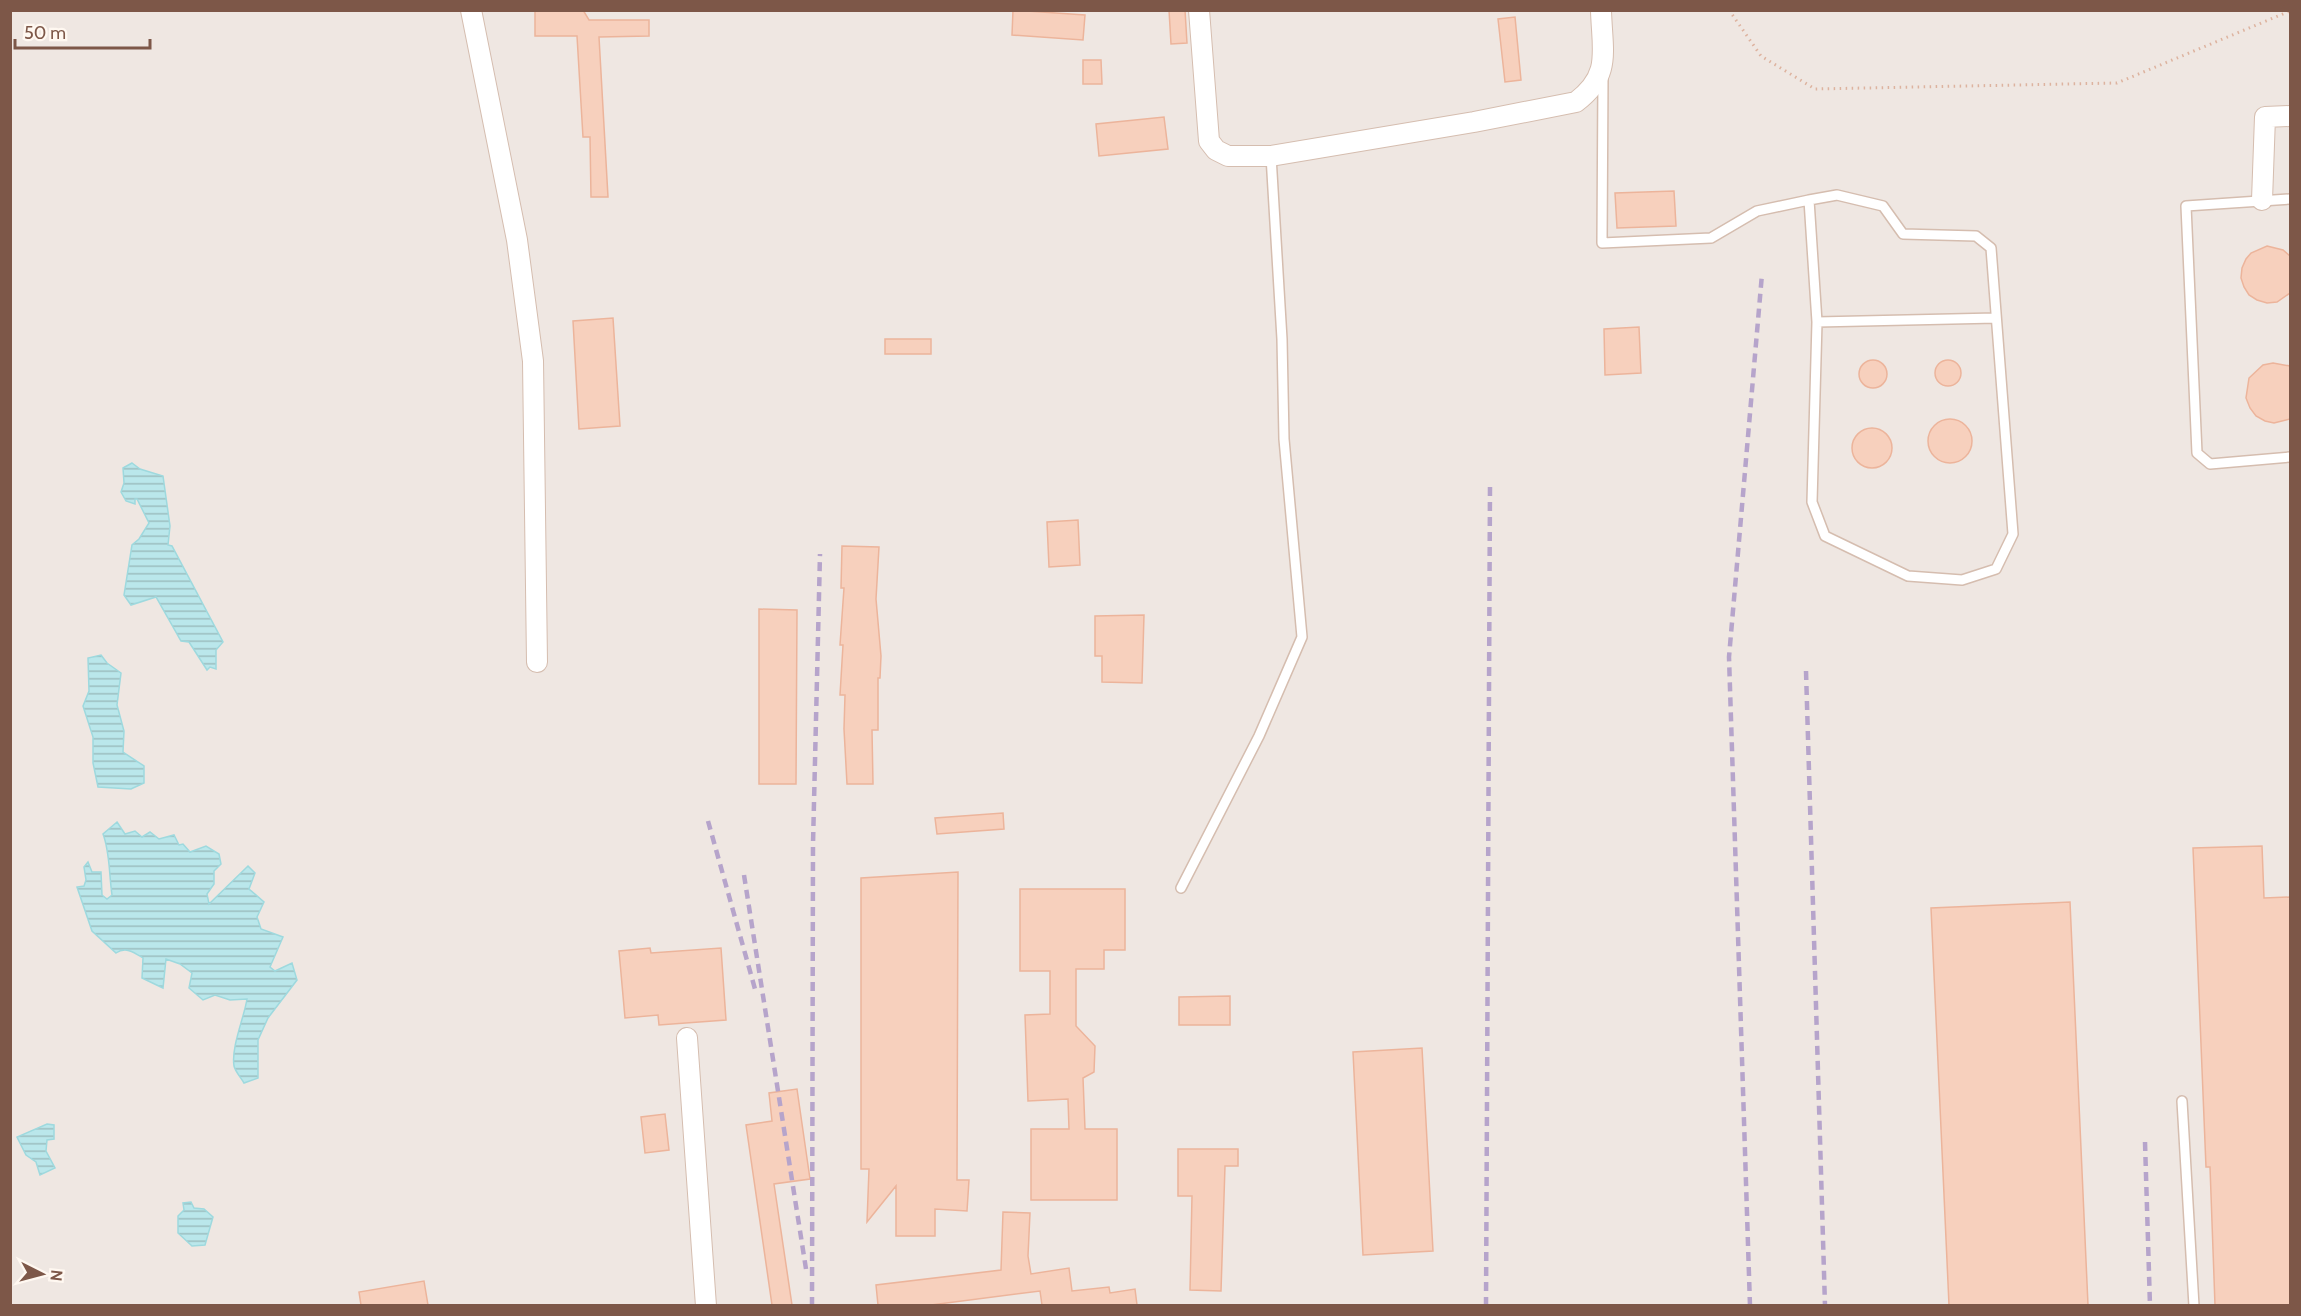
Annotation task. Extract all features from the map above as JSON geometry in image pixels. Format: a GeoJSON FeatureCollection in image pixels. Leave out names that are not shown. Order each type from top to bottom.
{"type":"FeatureCollection","features":[{"type":"Feature","properties":{"kind":"street"},"geometry":{"type":"LineString","coordinates":[[471,10],[517,240],[533,361],[537,662]]}},
{"type":"Feature","properties":{"kind":"street"},"geometry":{"type":"LineString","coordinates":[[1199,10],[1209,141],[1216,150],[1228,156],[1271,156],[1474,123],[1576,102],[1590,92],[1603,70],[1601,10]]}},
{"type":"Feature","properties":{"kind":"street"},"geometry":{"type":"LineString","coordinates":[[2262,200],[2265,117],[2290,116]]}},
{"type":"Feature","properties":{"kind":"street"},"geometry":{"type":"LineString","coordinates":[[687,1038],[706,1305]]}},
{"type":"Feature","properties":{"kind":"lane"},"geometry":{"type":"LineString","coordinates":[[1603,70],[1602,243],[1711,238],[1757,211],[1809,200],[1837,195],[1883,206],[1903,234],[1976,236],[1991,248],[2013,534],[1996,569],[1962,580],[1908,576],[1825,536],[1812,502],[1817,322],[1809,200]]}},
{"type":"Feature","properties":{"kind":"lane"},"geometry":{"type":"LineString","coordinates":[[1181,888],[1259,736],[1302,637],[1284,439],[1282,339],[1271,156]]}},
{"type":"Feature","properties":{"kind":"lane"},"geometry":{"type":"LineString","coordinates":[[2290,199],[2186,206],[2197,453],[2211,464],[2290,457]]}},
{"type":"Feature","properties":{"kind":"lane"},"geometry":{"type":"LineString","coordinates":[[1817,322],[1996,318]]}},
{"type":"Feature","properties":{"kind":"lane"},"geometry":{"type":"LineString","coordinates":[[2182,1101],[2194,1305]]}},
{"type":"Feature","properties":{"kind":"path"},"geometry":{"type":"LineString","coordinates":[[1729,10],[1761,56],[1815,88],[2117,83],[2290,11]]}},
{"type":"Feature","properties":{"kind":"shaded area"},"geometry":{"type":"Polygon","coordinates":[[[11,11],[2290,11],[2290,1305],[11,1305],[11,11]]]}},
{"type":"Feature","properties":{"kind":"water"},"geometry":{"type":"Polygon","coordinates":[[[132,463],[140,469],[163,476],[170,526],[168,545],[172,546],[223,642],[216,650],[216,669],[210,667],[207,670],[189,642],[181,641],[156,597],[131,605],[124,595],[132,545],[139,539],[149,523],[137,499],[135,499],[135,504],[126,501],[121,492],[124,483],[123,468],[132,463]]]}},
{"type":"Feature","properties":{"kind":"water"},"geometry":{"type":"Polygon","coordinates":[[[101,655],[107,663],[121,673],[117,705],[124,731],[123,752],[144,766],[144,783],[131,789],[98,787],[93,763],[93,737],[83,706],[89,691],[88,658],[101,655]]]}},
{"type":"Feature","properties":{"kind":"water"},"geometry":{"type":"Polygon","coordinates":[[[117,822],[125,834],[135,831],[142,837],[150,832],[159,839],[174,835],[179,845],[183,844],[190,852],[206,846],[219,854],[221,864],[214,871],[214,884],[207,894],[209,904],[248,866],[255,873],[249,889],[264,902],[257,917],[261,929],[283,937],[270,967],[275,971],[292,963],[297,980],[268,1018],[258,1040],[258,1078],[244,1083],[234,1066],[236,1041],[247,999],[230,1000],[215,995],[203,1000],[189,988],[192,973],[180,964],[166,959],[163,988],[142,978],[143,958],[127,950],[116,953],[92,931],[77,887],[84,886],[86,880],[84,867],[88,862],[92,872],[101,872],[102,895],[107,899],[112,895],[103,834],[117,822]]]}},
{"type":"Feature","properties":{"kind":"water"},"geometry":{"type":"Polygon","coordinates":[[[47,1124],[54,1125],[54,1139],[47,1140],[46,1151],[55,1168],[40,1175],[36,1162],[26,1155],[17,1137],[47,1124]]]}},
{"type":"Feature","properties":{"kind":"water"},"geometry":{"type":"Polygon","coordinates":[[[191,1202],[194,1208],[204,1209],[213,1217],[205,1245],[192,1246],[178,1233],[178,1216],[184,1210],[183,1203],[191,1202]]]}},
{"type":"Feature","properties":{"kind":"building"},"geometry":{"type":"Polygon","coordinates":[[[535,10],[583,10],[589,20],[649,20],[649,36],[599,37],[608,197],[591,197],[590,137],[583,137],[577,36],[535,36],[535,10]]]}},
{"type":"Feature","properties":{"kind":"building"},"geometry":{"type":"Polygon","coordinates":[[[1013,10],[1085,15],[1083,40],[1012,35],[1013,10]]]}},
{"type":"Feature","properties":{"kind":"building"},"geometry":{"type":"Polygon","coordinates":[[[1169,10],[1185,10],[1187,43],[1171,44],[1169,10]]]}},
{"type":"Feature","properties":{"kind":"building"},"geometry":{"type":"Polygon","coordinates":[[[1515,17],[1521,80],[1505,82],[1498,19],[1515,17]]]}},
{"type":"Feature","properties":{"kind":"building"},"geometry":{"type":"Polygon","coordinates":[[[1083,60],[1101,60],[1102,84],[1083,84],[1083,60]]]}},
{"type":"Feature","properties":{"kind":"building"},"geometry":{"type":"Polygon","coordinates":[[[1164,117],[1168,149],[1099,156],[1096,124],[1164,117]]]}},
{"type":"Feature","properties":{"kind":"building"},"geometry":{"type":"Polygon","coordinates":[[[1674,191],[1676,226],[1617,228],[1615,193],[1674,191]]]}},
{"type":"Feature","properties":{"kind":"building"},"geometry":{"type":"Polygon","coordinates":[[[2267,246],[2283,250],[2290,256],[2290,293],[2277,302],[2267,303],[2249,295],[2241,278],[2246,259],[2251,253],[2267,246]]]}},
{"type":"Feature","properties":{"kind":"building"},"geometry":{"type":"Polygon","coordinates":[[[613,318],[620,426],[579,429],[573,321],[613,318]]]}},
{"type":"Feature","properties":{"kind":"building"},"geometry":{"type":"Polygon","coordinates":[[[1639,327],[1641,373],[1605,375],[1604,329],[1639,327]]]}},
{"type":"Feature","properties":{"kind":"building"},"geometry":{"type":"Polygon","coordinates":[[[885,339],[931,339],[931,354],[885,354],[885,339]]]}},
{"type":"Feature","properties":{"kind":"building"},"geometry":{"type":"Polygon","coordinates":[[[1873,360],[1883,364],[1887,374],[1883,384],[1873,388],[1863,384],[1859,374],[1863,364],[1873,360]]]}},
{"type":"Feature","properties":{"kind":"building"},"geometry":{"type":"Polygon","coordinates":[[[1948,360],[1957,364],[1961,373],[1957,382],[1948,386],[1939,382],[1935,373],[1939,364],[1948,360]]]}},
{"type":"Feature","properties":{"kind":"building"},"geometry":{"type":"Polygon","coordinates":[[[2273,363],[2290,366],[2290,419],[2274,423],[2256,416],[2246,398],[2249,378],[2263,365],[2273,363]]]}},
{"type":"Feature","properties":{"kind":"building"},"geometry":{"type":"Polygon","coordinates":[[[1950,419],[1966,425],[1972,441],[1966,457],[1950,463],[1934,457],[1928,441],[1934,425],[1950,419]]]}},
{"type":"Feature","properties":{"kind":"building"},"geometry":{"type":"Polygon","coordinates":[[[1872,428],[1880,429],[1886,434],[1891,440],[1891,456],[1886,462],[1880,467],[1872,468],[1864,467],[1858,462],[1853,456],[1852,448],[1853,440],[1858,434],[1864,429],[1872,428]]]}},
{"type":"Feature","properties":{"kind":"building"},"geometry":{"type":"Polygon","coordinates":[[[1078,520],[1080,565],[1049,567],[1047,522],[1078,520]]]}},
{"type":"Feature","properties":{"kind":"building"},"geometry":{"type":"Polygon","coordinates":[[[842,546],[879,547],[876,599],[881,656],[880,678],[878,678],[878,730],[872,730],[873,784],[847,784],[845,695],[840,695],[843,645],[840,645],[844,588],[841,588],[842,546]]]}},
{"type":"Feature","properties":{"kind":"building"},"geometry":{"type":"Polygon","coordinates":[[[759,609],[797,610],[796,784],[759,784],[759,609]]]}},
{"type":"Feature","properties":{"kind":"building"},"geometry":{"type":"Polygon","coordinates":[[[1144,615],[1142,683],[1102,682],[1102,656],[1095,656],[1095,616],[1144,615]]]}},
{"type":"Feature","properties":{"kind":"building"},"geometry":{"type":"Polygon","coordinates":[[[1003,813],[1004,829],[937,834],[935,818],[1003,813]]]}},
{"type":"Feature","properties":{"kind":"building"},"geometry":{"type":"Polygon","coordinates":[[[2262,846],[2264,898],[2290,897],[2290,1305],[2215,1305],[2210,1167],[2206,1167],[2193,848],[2262,846]]]}},
{"type":"Feature","properties":{"kind":"building"},"geometry":{"type":"Polygon","coordinates":[[[958,872],[957,1180],[969,1180],[967,1211],[935,1209],[935,1236],[896,1236],[896,1186],[867,1222],[869,1169],[861,1169],[861,878],[958,872]]]}},
{"type":"Feature","properties":{"kind":"building"},"geometry":{"type":"Polygon","coordinates":[[[1020,889],[1125,889],[1125,950],[1104,950],[1104,969],[1076,969],[1076,1026],[1095,1046],[1094,1072],[1083,1078],[1085,1129],[1117,1129],[1117,1200],[1031,1200],[1031,1129],[1069,1129],[1068,1099],[1028,1101],[1025,1015],[1050,1014],[1050,971],[1020,971],[1020,889]]]}},
{"type":"Feature","properties":{"kind":"building"},"geometry":{"type":"Polygon","coordinates":[[[2070,902],[2088,1305],[1949,1305],[1931,908],[2070,902]]]}},
{"type":"Feature","properties":{"kind":"building"},"geometry":{"type":"Polygon","coordinates":[[[650,948],[651,953],[721,948],[726,1020],[659,1025],[658,1015],[625,1018],[619,951],[650,948]]]}},
{"type":"Feature","properties":{"kind":"building"},"geometry":{"type":"Polygon","coordinates":[[[1230,996],[1230,1025],[1179,1025],[1179,997],[1230,996]]]}},
{"type":"Feature","properties":{"kind":"building"},"geometry":{"type":"Polygon","coordinates":[[[1422,1048],[1433,1251],[1363,1255],[1353,1052],[1422,1048]]]}},
{"type":"Feature","properties":{"kind":"building"},"geometry":{"type":"Polygon","coordinates":[[[797,1089],[810,1179],[774,1184],[792,1305],[772,1305],[746,1125],[772,1121],[769,1093],[797,1089]]]}},
{"type":"Feature","properties":{"kind":"building"},"geometry":{"type":"Polygon","coordinates":[[[665,1114],[669,1150],[645,1153],[641,1117],[665,1114]]]}},
{"type":"Feature","properties":{"kind":"building"},"geometry":{"type":"Polygon","coordinates":[[[1178,1149],[1238,1149],[1238,1166],[1225,1166],[1221,1291],[1190,1290],[1192,1196],[1178,1196],[1178,1149]]]}},
{"type":"Feature","properties":{"kind":"building"},"geometry":{"type":"Polygon","coordinates":[[[1003,1212],[1030,1213],[1028,1256],[1031,1274],[1069,1268],[1072,1291],[1109,1287],[1110,1293],[1135,1289],[1137,1305],[1042,1305],[1040,1291],[931,1305],[878,1305],[876,1285],[1001,1270],[1003,1212]]]}},
{"type":"Feature","properties":{"kind":"building"},"geometry":{"type":"Polygon","coordinates":[[[424,1281],[428,1305],[361,1305],[359,1292],[424,1281]]]}},
{"type":"Feature","properties":{"kind":"railway"},"geometry":{"type":"LineString","coordinates":[[1750,1306],[1729,657],[1762,274]]}},
{"type":"Feature","properties":{"kind":"railway"},"geometry":{"type":"LineString","coordinates":[[1486,1306],[1490,485]]}},
{"type":"Feature","properties":{"kind":"railway"},"geometry":{"type":"LineString","coordinates":[[812,1306],[813,844],[820,554]]}},
{"type":"Feature","properties":{"kind":"railway"},"geometry":{"type":"LineString","coordinates":[[1806,671],[1825,1306]]}},
{"type":"Feature","properties":{"kind":"railway"},"geometry":{"type":"LineString","coordinates":[[708,821],[755,989]]}},
{"type":"Feature","properties":{"kind":"railway"},"geometry":{"type":"LineString","coordinates":[[744,875],[806,1269]]}},
{"type":"Feature","properties":{"kind":"railway"},"geometry":{"type":"LineString","coordinates":[[2145,1142],[2150,1306]]}}]}
